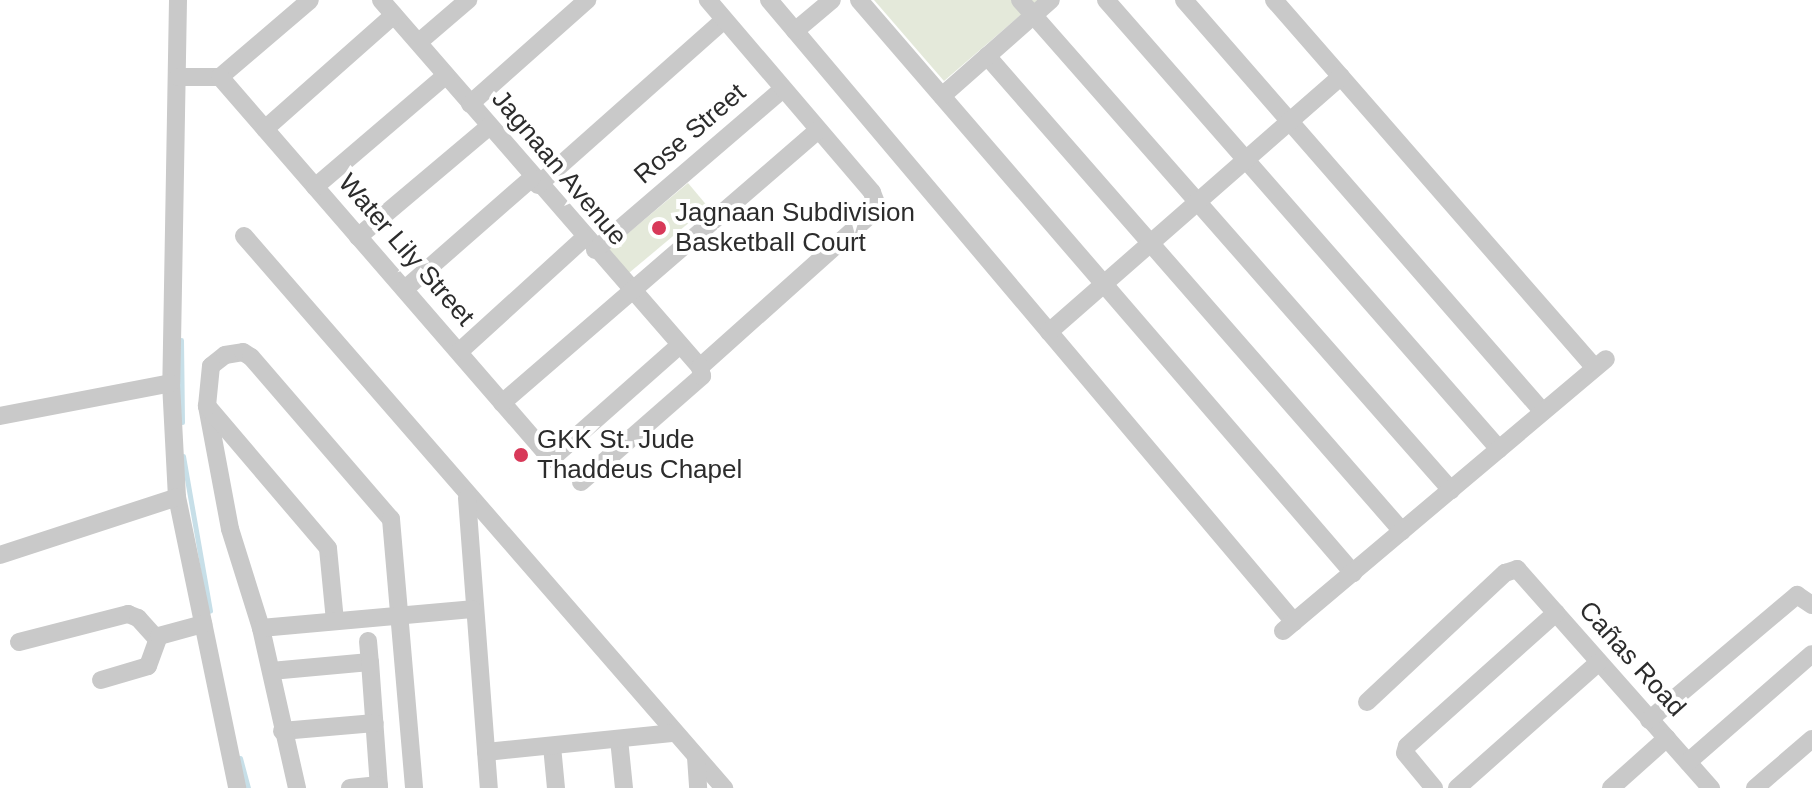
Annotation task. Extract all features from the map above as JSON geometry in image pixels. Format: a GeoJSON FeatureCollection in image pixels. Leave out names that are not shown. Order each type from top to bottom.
{"type":"FeatureCollection","features":[{"type":"Feature","properties":{"kind":"street"},"geometry":{"type":"LineString","coordinates":[[178,0],[171,383],[177,497],[237,788]]}},
{"type":"Feature","properties":{"kind":"street"},"geometry":{"type":"LineString","coordinates":[[178,77],[220,77],[310,0]]}},
{"type":"Feature","properties":{"kind":"street","name":"Jagnaan Avenue"},"geometry":{"type":"LineString","coordinates":[[381,0],[535,181],[700,367]]}},
{"type":"Feature","properties":{"kind":"street"},"geometry":{"type":"LineString","coordinates":[[419,42],[468,0]]}},
{"type":"Feature","properties":{"kind":"street"},"geometry":{"type":"LineString","coordinates":[[470,104],[587,0]]}},
{"type":"Feature","properties":{"kind":"street"},"geometry":{"type":"LineString","coordinates":[[581,482],[702,376],[700,367],[877,211],[872,192],[708,0]]}},
{"type":"Feature","properties":{"kind":"street"},"geometry":{"type":"LineString","coordinates":[[769,0],[1049,332],[1289,626],[1600,364],[1274,0]]}},
{"type":"Feature","properties":{"kind":"street"},"geometry":{"type":"LineString","coordinates":[[795,31],[832,0]]}},
{"type":"Feature","properties":{"kind":"street"},"geometry":{"type":"LineString","coordinates":[[859,0],[1353,573]]}},
{"type":"Feature","properties":{"kind":"street"},"geometry":{"type":"LineString","coordinates":[[1020,0],[1451,490]]}},
{"type":"Feature","properties":{"kind":"street"},"geometry":{"type":"LineString","coordinates":[[942,96],[1051,0]]}},
{"type":"Feature","properties":{"kind":"street"},"geometry":{"type":"LineString","coordinates":[[1106,0],[1499,449]]}},
{"type":"Feature","properties":{"kind":"street"},"geometry":{"type":"LineString","coordinates":[[1184,0],[1543,412]]}},
{"type":"Feature","properties":{"kind":"street"},"geometry":{"type":"LineString","coordinates":[[265,129],[394,15]]}},
{"type":"Feature","properties":{"kind":"street"},"geometry":{"type":"LineString","coordinates":[[405,289],[724,20]]}},
{"type":"Feature","properties":{"kind":"street"},"geometry":{"type":"LineString","coordinates":[[987,56],[1402,531]]}},
{"type":"Feature","properties":{"kind":"street"},"geometry":{"type":"LineString","coordinates":[[315,187],[446,75]]}},
{"type":"Feature","properties":{"kind":"street"},"geometry":{"type":"LineString","coordinates":[[1049,332],[1341,76]]}},
{"type":"Feature","properties":{"kind":"street","name":"Water Lily Street"},"geometry":{"type":"LineString","coordinates":[[220,77],[551,459],[680,345]]}},
{"type":"Feature","properties":{"kind":"street","name":"Rose Street"},"geometry":{"type":"LineString","coordinates":[[460,351],[782,90]]}},
{"type":"Feature","properties":{"kind":"street"},"geometry":{"type":"LineString","coordinates":[[358,237],[490,126]]}},
{"type":"Feature","properties":{"kind":"street"},"geometry":{"type":"LineString","coordinates":[[502,403],[817,131]]}},
{"type":"Feature","properties":{"kind":"street"},"geometry":{"type":"LineString","coordinates":[[244,236],[467,498],[724,788]]}},
{"type":"Feature","properties":{"kind":"street"},"geometry":{"type":"LineString","coordinates":[[297,788],[261,628],[230,529],[207,406],[214,363],[236,352],[251,357],[391,519],[414,788]]}},
{"type":"Feature","properties":{"kind":"street"},"geometry":{"type":"LineString","coordinates":[[0,416],[171,383]]}},
{"type":"Feature","properties":{"kind":"street"},"geometry":{"type":"LineString","coordinates":[[207,406],[328,548],[335,621]]}},
{"type":"Feature","properties":{"kind":"street"},"geometry":{"type":"LineString","coordinates":[[0,555],[177,497]]}},
{"type":"Feature","properties":{"kind":"street"},"geometry":{"type":"LineString","coordinates":[[467,498],[472,609],[489,788]]}},
{"type":"Feature","properties":{"kind":"street","name":"Cañas Road"},"geometry":{"type":"LineString","coordinates":[[1367,702],[1513,569],[1520,570],[1707,787]]}},
{"type":"Feature","properties":{"kind":"street"},"geometry":{"type":"LineString","coordinates":[[1649,720],[1797,595],[1812,605]]}},
{"type":"Feature","properties":{"kind":"street"},"geometry":{"type":"LineString","coordinates":[[261,628],[472,609]]}},
{"type":"Feature","properties":{"kind":"street"},"geometry":{"type":"LineString","coordinates":[[1434,788],[1407,757],[1407,746],[1556,613]]}},
{"type":"Feature","properties":{"kind":"street"},"geometry":{"type":"LineString","coordinates":[[19,642],[128,614],[156,638]]}},
{"type":"Feature","properties":{"kind":"street"},"geometry":{"type":"LineString","coordinates":[[156,638],[203,624]]}},
{"type":"Feature","properties":{"kind":"street"},"geometry":{"type":"LineString","coordinates":[[101,680],[148,666],[156,638]]}},
{"type":"Feature","properties":{"kind":"street"},"geometry":{"type":"LineString","coordinates":[[350,788],[379,786],[368,641]]}},
{"type":"Feature","properties":{"kind":"street"},"geometry":{"type":"LineString","coordinates":[[1688,762],[1812,654]]}},
{"type":"Feature","properties":{"kind":"street"},"geometry":{"type":"LineString","coordinates":[[271,671],[370,662]]}},
{"type":"Feature","properties":{"kind":"street"},"geometry":{"type":"LineString","coordinates":[[1457,788],[1598,663]]}},
{"type":"Feature","properties":{"kind":"street"},"geometry":{"type":"LineString","coordinates":[[282,731],[375,723]]}},
{"type":"Feature","properties":{"kind":"street"},"geometry":{"type":"LineString","coordinates":[[486,752],[674,733]]}},
{"type":"Feature","properties":{"kind":"street"},"geometry":{"type":"LineString","coordinates":[[1611,788],[1667,738]]}},
{"type":"Feature","properties":{"kind":"street"},"geometry":{"type":"LineString","coordinates":[[619,739],[624,788]]}},
{"type":"Feature","properties":{"kind":"street"},"geometry":{"type":"LineString","coordinates":[[1755,788],[1812,739]]}},
{"type":"Feature","properties":{"kind":"street"},"geometry":{"type":"LineString","coordinates":[[552,746],[556,788]]}},
{"type":"Feature","properties":{"kind":"street"},"geometry":{"type":"LineString","coordinates":[[696,757],[698,788]]}},
{"type":"Feature","properties":{"kind":"shaded area"},"geometry":{"type":"Polygon","coordinates":[[[874,0],[1038,0],[944,81],[874,0]]]}},
{"type":"Feature","properties":{"kind":"shaded area","name":"Jagnaan Subdivision Basketball Court"},"geometry":{"type":"Polygon","coordinates":[[[688,183],[708,207],[628,274],[608,250],[688,183]]]}},
{"type":"Feature","properties":{"kind":"waterway"},"geometry":{"type":"LineString","coordinates":[[181,340],[182,422]]}},
{"type":"Feature","properties":{"kind":"waterway"},"geometry":{"type":"LineString","coordinates":[[183,456],[210,611]]}},
{"type":"Feature","properties":{"kind":"waterway"},"geometry":{"type":"LineString","coordinates":[[240,758],[248,788]]}},
{"type":"Feature","properties":{"kind":"place","name":"Jagnaan Subdivision Basketball Court"},"geometry":{"type":"Point","coordinates":[659,228]}},
{"type":"Feature","properties":{"kind":"place","name":"GKK St. Jude Thaddeus Chapel"},"geometry":{"type":"Point","coordinates":[521,455]}}]}
